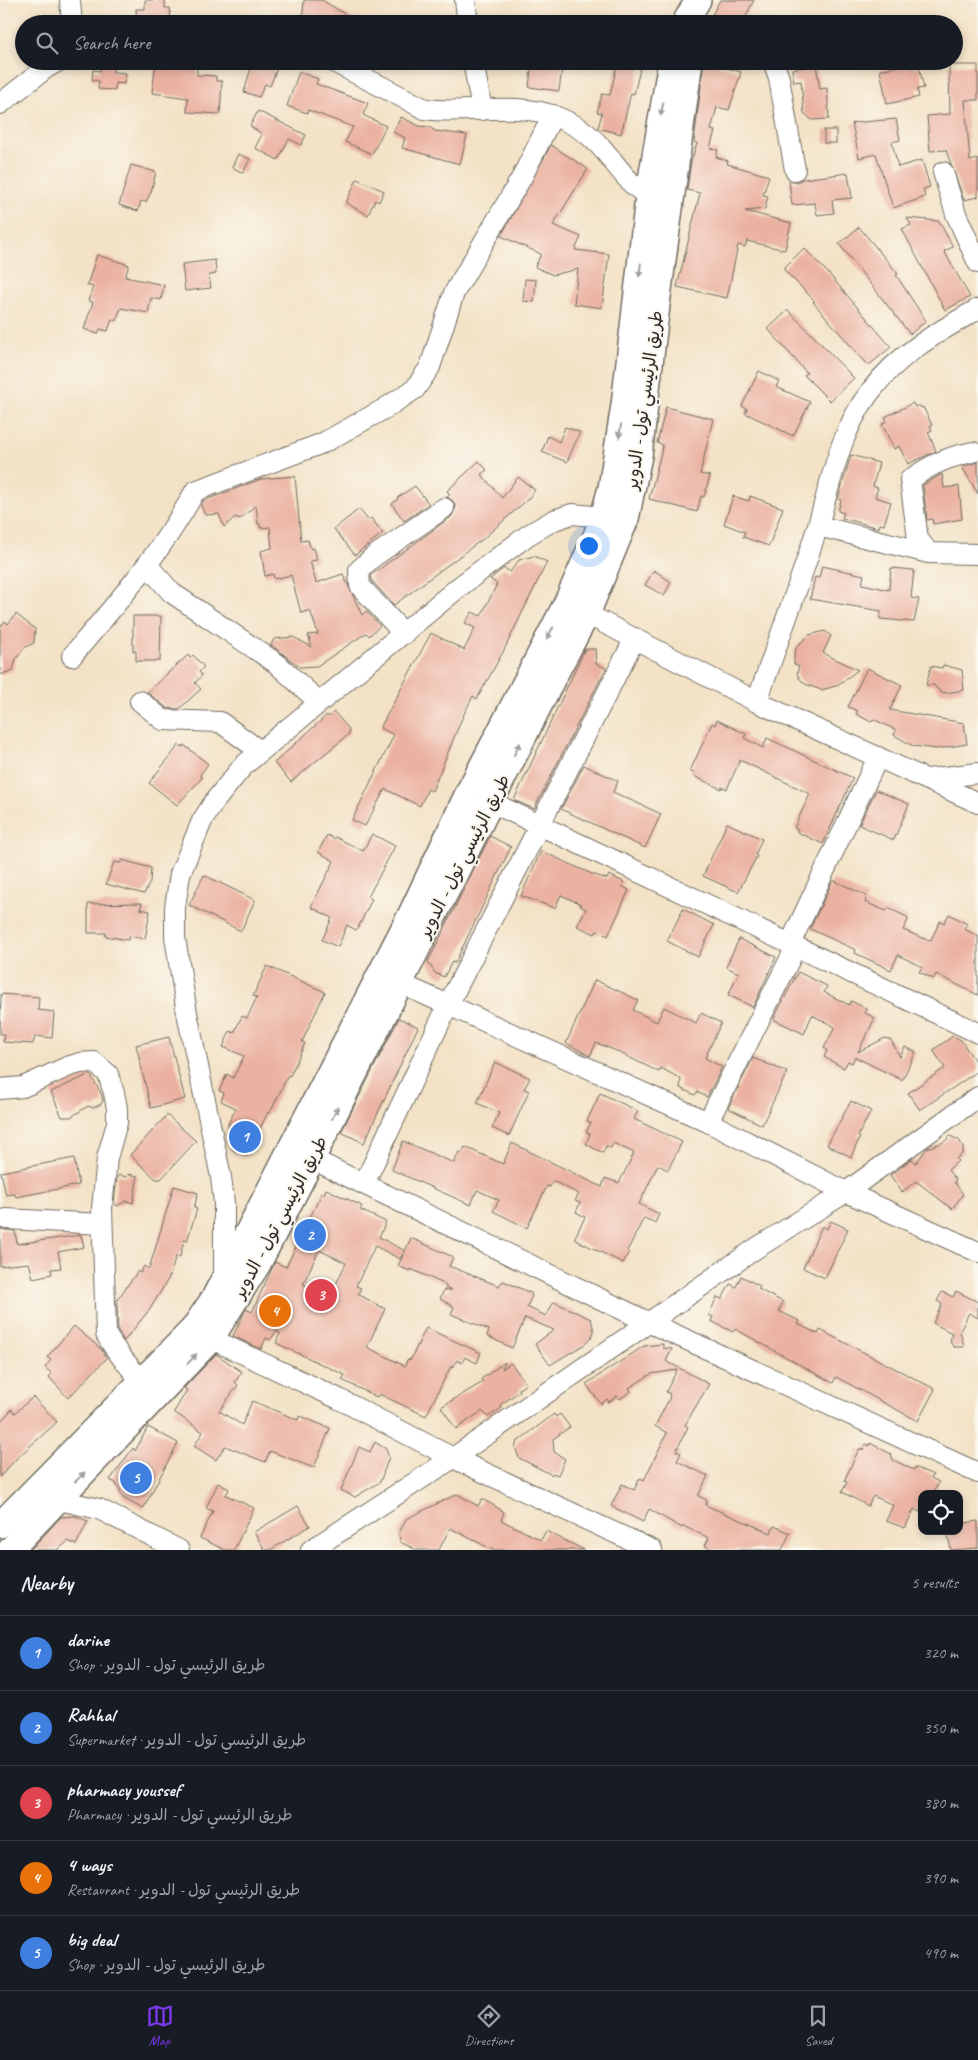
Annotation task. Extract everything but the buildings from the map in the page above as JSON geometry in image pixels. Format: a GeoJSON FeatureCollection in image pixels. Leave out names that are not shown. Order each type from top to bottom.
{"type":"FeatureCollection","features":[{"type":"Feature","properties":{"kind":"main road","name":"طريق الرئيسي تول - الدوير"},"geometry":{"type":"LineString","coordinates":[[10,1550],[133,1424],[258,1264],[312,1159],[389,978],[411,914],[472,784],[576,609],[626,519],[639,456],[670,70]]}},
{"type":"Feature","properties":{"kind":"main road","name":"طريق الرئيسي تول - الدوير"},"geometry":{"type":"LineString","coordinates":[[0,1525],[142,1382],[202,1334],[224,1280],[389,978],[491,802],[552,680],[576,609],[611,488],[659,198],[688,70]]}},
{"type":"Feature","properties":{"kind":"street"},"geometry":{"type":"LineString","coordinates":[[70,0],[71,15]]}},
{"type":"Feature","properties":{"kind":"street"},"geometry":{"type":"LineString","coordinates":[[466,0],[467,15]]}},
{"type":"Feature","properties":{"kind":"street"},"geometry":{"type":"LineString","coordinates":[[0,104],[43,70]]}},
{"type":"Feature","properties":{"kind":"street"},"geometry":{"type":"LineString","coordinates":[[349,70],[425,109],[482,110],[514,108],[553,115],[579,127],[598,143],[630,183],[659,198]]}},
{"type":"Feature","properties":{"kind":"street"},"geometry":{"type":"LineString","coordinates":[[475,70],[482,110]]}},
{"type":"Feature","properties":{"kind":"street"},"geometry":{"type":"LineString","coordinates":[[777,70],[780,78],[795,170]]}},
{"type":"Feature","properties":{"kind":"street"},"geometry":{"type":"LineString","coordinates":[[72,656],[148,566],[175,527],[195,491],[323,443],[384,409],[414,389],[430,367],[454,293],[522,177],[553,115]]}},
{"type":"Feature","properties":{"kind":"street"},"geometry":{"type":"LineString","coordinates":[[943,172],[956,214],[978,263]]}},
{"type":"Feature","properties":{"kind":"street"},"geometry":{"type":"LineString","coordinates":[[757,702],[818,526],[844,437],[857,411],[871,391],[916,346],[978,309]]}},
{"type":"Feature","properties":{"kind":"street"},"geometry":{"type":"LineString","coordinates":[[929,553],[918,539],[910,480],[922,471],[946,459],[973,452]]}},
{"type":"Feature","properties":{"kind":"street"},"geometry":{"type":"LineString","coordinates":[[404,634],[360,586],[360,570],[372,557],[444,508]]}},
{"type":"Feature","properties":{"kind":"street"},"geometry":{"type":"LineString","coordinates":[[224,1280],[223,1194],[180,974],[175,937],[175,907],[180,874],[202,821],[227,785],[260,751],[459,587],[528,535],[554,520],[572,514],[603,516]]}},
{"type":"Feature","properties":{"kind":"street"},"geometry":{"type":"LineString","coordinates":[[818,526],[929,553],[978,554]]}},
{"type":"Feature","properties":{"kind":"street"},"geometry":{"type":"LineString","coordinates":[[148,566],[172,593],[276,663],[319,702]]}},
{"type":"Feature","properties":{"kind":"street"},"geometry":{"type":"LineString","coordinates":[[576,609],[757,702],[978,803]]}},
{"type":"Feature","properties":{"kind":"street"},"geometry":{"type":"LineString","coordinates":[[364,1184],[448,1005],[635,638]]}},
{"type":"Feature","properties":{"kind":"street"},"geometry":{"type":"LineString","coordinates":[[140,702],[163,720],[220,722],[260,751]]}},
{"type":"Feature","properties":{"kind":"street"},"geometry":{"type":"LineString","coordinates":[[708,1122],[793,945],[878,757]]}},
{"type":"Feature","properties":{"kind":"street"},"geometry":{"type":"LineString","coordinates":[[927,779],[978,773]]}},
{"type":"Feature","properties":{"kind":"street"},"geometry":{"type":"LineString","coordinates":[[491,802],[978,1033]]}},
{"type":"Feature","properties":{"kind":"street"},"geometry":{"type":"LineString","coordinates":[[389,978],[708,1122],[846,1192],[978,1252]]}},
{"type":"Feature","properties":{"kind":"street"},"geometry":{"type":"LineString","coordinates":[[0,1090],[23,1087],[80,1062],[94,1062],[108,1074],[114,1092],[117,1122],[107,1158],[102,1208],[106,1334],[112,1346],[142,1382]]}},
{"type":"Feature","properties":{"kind":"street"},"geometry":{"type":"LineString","coordinates":[[311,1550],[453,1458],[755,1249],[846,1192],[978,1097]]}},
{"type":"Feature","properties":{"kind":"street"},"geometry":{"type":"LineString","coordinates":[[312,1159],[650,1323],[978,1472]]}},
{"type":"Feature","properties":{"kind":"street"},"geometry":{"type":"LineString","coordinates":[[6,1219],[102,1224]]}},
{"type":"Feature","properties":{"kind":"street"},"geometry":{"type":"LineString","coordinates":[[202,1334],[339,1399],[453,1458],[652,1550]]}},
{"type":"Feature","properties":{"kind":"street"},"geometry":{"type":"LineString","coordinates":[[29,1495],[59,1498],[99,1509],[180,1550]]}},
{"type":"Feature","properties":{"kind":"place","name":"darine"},"geometry":{"type":"Point","coordinates":[245,1137]}},
{"type":"Feature","properties":{"kind":"place","name":"Rahhal"},"geometry":{"type":"Point","coordinates":[310,1235]}},
{"type":"Feature","properties":{"kind":"place","name":"pharmacy youssef"},"geometry":{"type":"Point","coordinates":[321,1295]}},
{"type":"Feature","properties":{"kind":"place","name":"4 ways"},"geometry":{"type":"Point","coordinates":[275,1311]}},
{"type":"Feature","properties":{"kind":"place","name":"big deal"},"geometry":{"type":"Point","coordinates":[136,1478]}}]}
